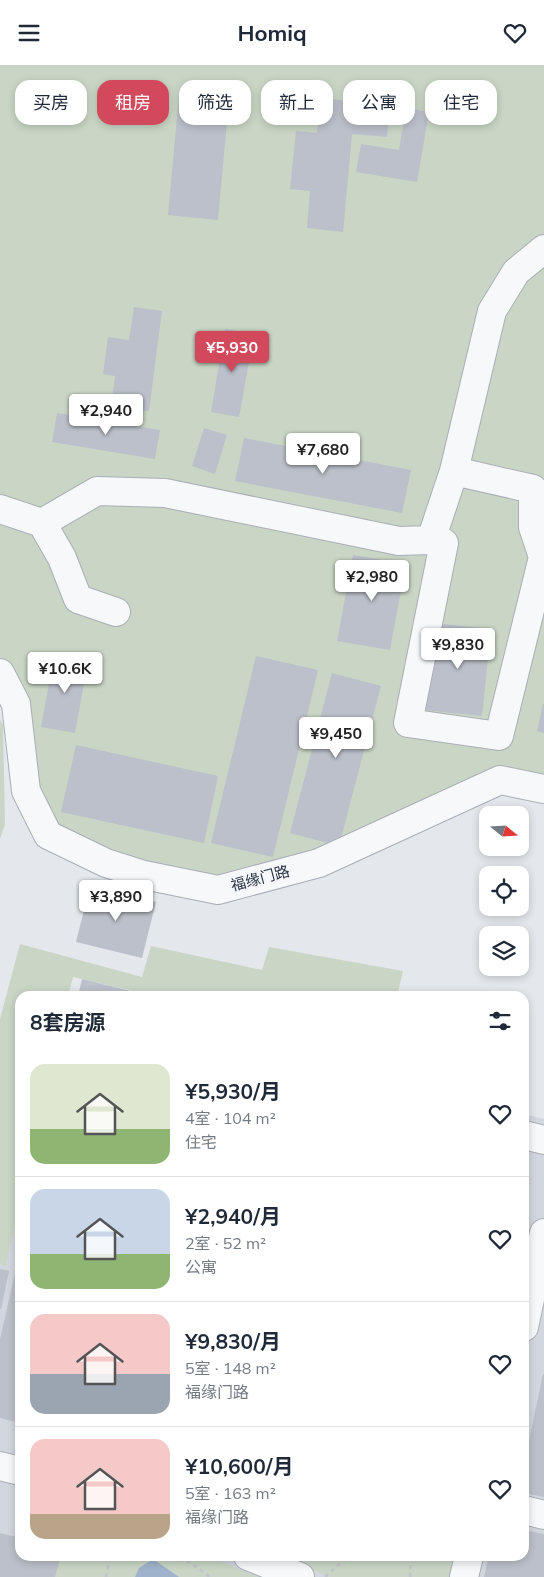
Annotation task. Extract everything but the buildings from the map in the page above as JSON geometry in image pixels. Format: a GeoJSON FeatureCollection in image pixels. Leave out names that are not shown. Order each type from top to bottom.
{"type":"FeatureCollection","features":[{"type":"Feature","properties":{"kind":"street"},"geometry":{"type":"LineString","coordinates":[[431,540],[454,471],[492,311],[516,272],[544,250]]}},
{"type":"Feature","properties":{"kind":"street"},"geometry":{"type":"LineString","coordinates":[[42,523],[96,491],[165,493],[399,541],[431,540],[444,543],[408,723],[499,736],[544,557],[533,527],[539,484],[454,471]]}},
{"type":"Feature","properties":{"kind":"street"},"geometry":{"type":"LineString","coordinates":[[0,509],[42,523],[62,559],[78,599],[116,612]]}},
{"type":"Feature","properties":{"kind":"street","name":"福缘门路"},"geometry":{"type":"LineString","coordinates":[[0,673],[16,704],[26,791],[48,835],[106,863],[144,875],[218,890],[319,863],[500,780],[544,789]]}},
{"type":"Feature","properties":{"kind":"street"},"geometry":{"type":"LineString","coordinates":[[529,1136],[544,1139]]}},
{"type":"Feature","properties":{"kind":"street"},"geometry":{"type":"LineString","coordinates":[[529,1304],[544,1233]]}},
{"type":"Feature","properties":{"kind":"street"},"geometry":{"type":"LineString","coordinates":[[0,1465],[15,1470]]}},
{"type":"Feature","properties":{"kind":"street"},"geometry":{"type":"LineString","coordinates":[[529,1511],[544,1515]]}},
{"type":"Feature","properties":{"kind":"street"},"geometry":{"type":"LineString","coordinates":[[260,1561],[300,1577]]}},
{"type":"Feature","properties":{"kind":"street"},"geometry":{"type":"LineString","coordinates":[[464,1577],[468,1561]]}},
{"type":"Feature","properties":{"kind":"path"},"geometry":{"type":"LineString","coordinates":[[106,1577],[109,1561]]}},
{"type":"Feature","properties":{"kind":"path"},"geometry":{"type":"LineString","coordinates":[[188,1561],[210,1577]]}},
{"type":"Feature","properties":{"kind":"path"},"geometry":{"type":"LineString","coordinates":[[325,1577],[343,1561]]}},
{"type":"Feature","properties":{"kind":"path"},"geometry":{"type":"LineString","coordinates":[[410,1577],[411,1561]]}},
{"type":"Feature","properties":{"kind":"shaded area"},"geometry":{"type":"Polygon","coordinates":[[[529,1115],[544,1119],[544,1577],[0,1577],[0,1264],[6,1265],[15,1226],[15,1561],[529,1561],[529,1115]]]}},
{"type":"Feature","properties":{"kind":"green space"},"geometry":{"type":"Polygon","coordinates":[[[0,65],[544,65],[544,788],[500,780],[218,890],[48,835],[0,673],[0,65]]]}},
{"type":"Feature","properties":{"kind":"green space"},"geometry":{"type":"Polygon","coordinates":[[[0,719],[3,725],[5,824],[0,839],[0,719]]]}},
{"type":"Feature","properties":{"kind":"green space"},"geometry":{"type":"Polygon","coordinates":[[[20,944],[142,977],[151,946],[262,970],[269,947],[403,971],[398,991],[133,991],[73,977],[69,991],[15,991],[15,1226],[6,1266],[0,1264],[0,1019],[20,944]]]}},
{"type":"Feature","properties":{"kind":"green space"},"geometry":{"type":"Polygon","coordinates":[[[60,1561],[219,1561],[259,1577],[55,1577],[60,1561]]]}},
{"type":"Feature","properties":{"kind":"green space"},"geometry":{"type":"Polygon","coordinates":[[[290,1561],[468,1561],[464,1577],[330,1577],[290,1561]]]}},
{"type":"Feature","properties":{"kind":"water"},"geometry":{"type":"Polygon","coordinates":[[[150,1561],[156,1561],[179,1577],[135,1577],[139,1568],[150,1561]]]}}]}
